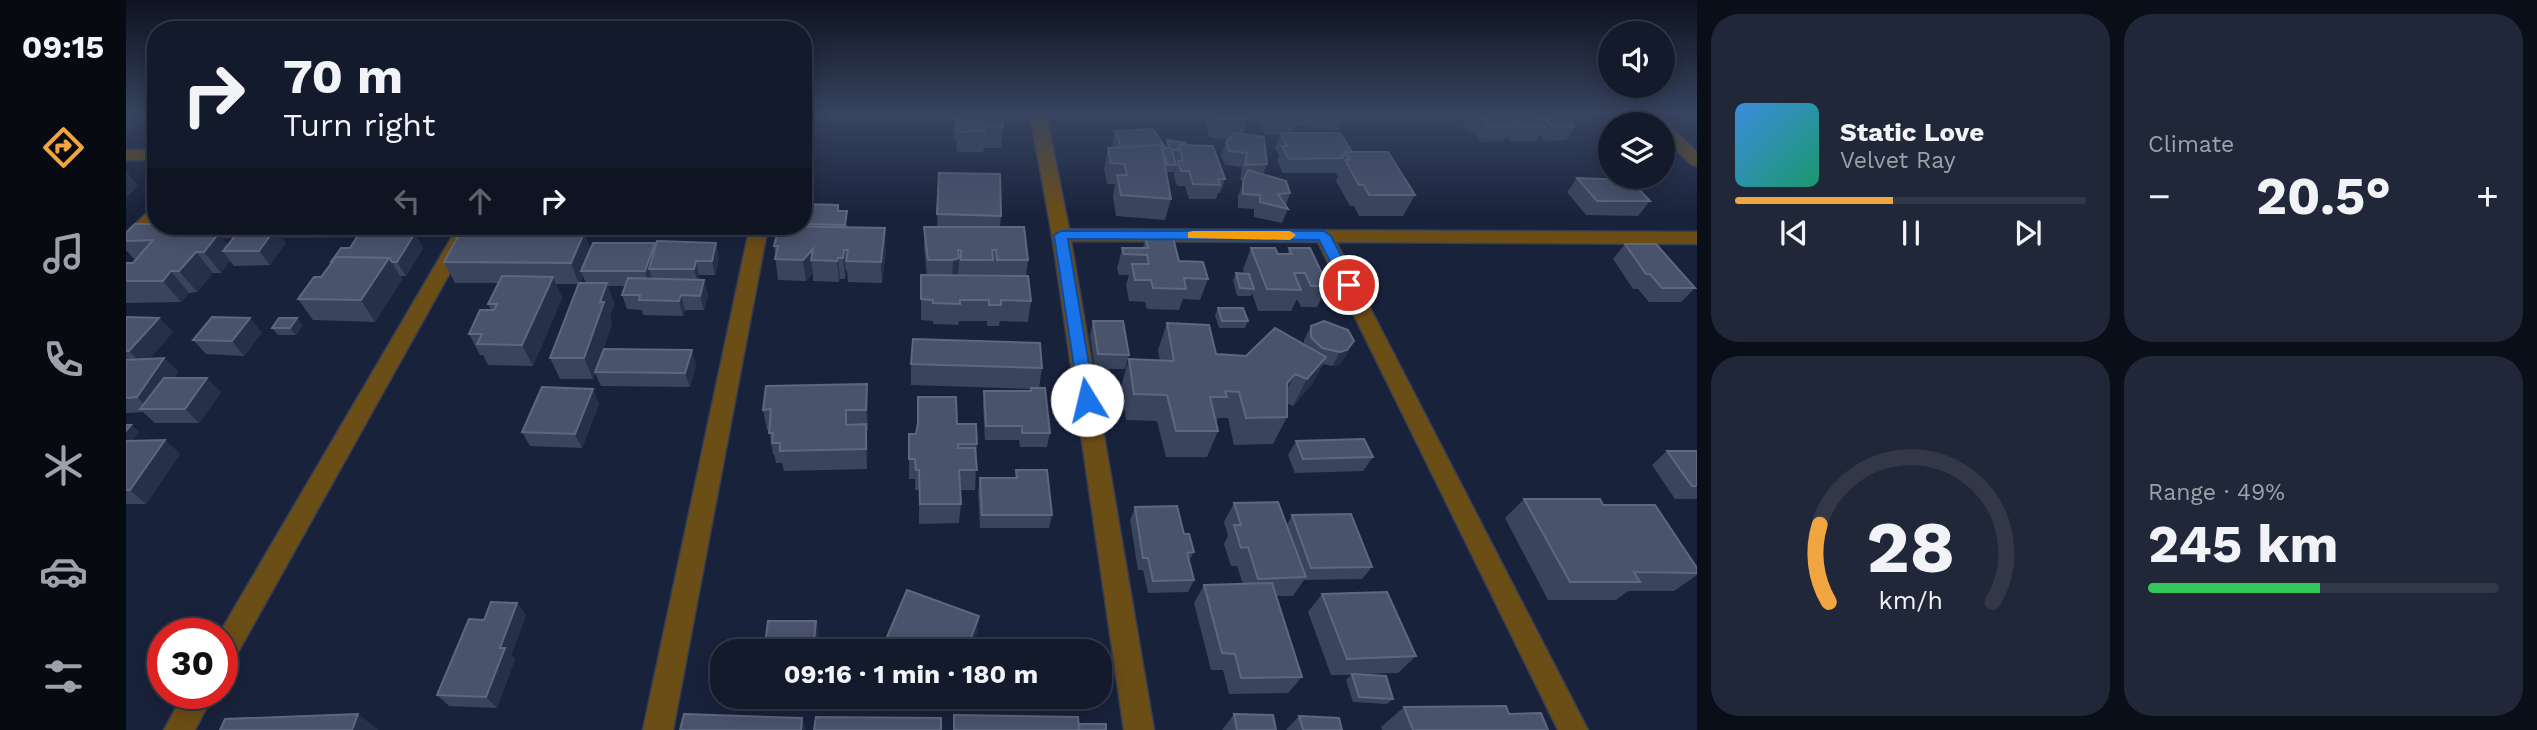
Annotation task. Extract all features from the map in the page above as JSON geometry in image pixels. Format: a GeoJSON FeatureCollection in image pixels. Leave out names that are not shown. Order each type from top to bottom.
{"type":"FeatureCollection","features":[{"type":"Feature","properties":{"kind":"street"},"geometry":{"type":"LineString","coordinates":[[1044,148],[1061,235],[1139,730]]}},
{"type":"Feature","properties":{"kind":"street"},"geometry":{"type":"LineString","coordinates":[[1683,148],[1697,161]]}},
{"type":"Feature","properties":{"kind":"street"},"geometry":{"type":"LineString","coordinates":[[126,155],[147,155]]}},
{"type":"Feature","properties":{"kind":"street"},"geometry":{"type":"LineString","coordinates":[[132,238],[147,223]]}},
{"type":"Feature","properties":{"kind":"street"},"geometry":{"type":"LineString","coordinates":[[132,238],[223,235]]}},
{"type":"Feature","properties":{"kind":"street"},"geometry":{"type":"LineString","coordinates":[[238,626],[461,235]]}},
{"type":"Feature","properties":{"kind":"street"},"geometry":{"type":"LineString","coordinates":[[658,730],[757,235]]}},
{"type":"Feature","properties":{"kind":"street"},"geometry":{"type":"LineString","coordinates":[[1061,235],[1697,238]]}},
{"type":"Feature","properties":{"kind":"street"},"geometry":{"type":"LineString","coordinates":[[1324,236],[1573,730]]}},
{"type":"Feature","properties":{"kind":"street"},"geometry":{"type":"LineString","coordinates":[[179,730],[191,709]]}},
{"type":"Feature","properties":{"kind":"building"},"geometry":{"type":"Polygon","coordinates":[[[1108,148],[1162,148],[1171,199],[1121,195],[1117,175],[1127,175],[1124,164],[1111,163],[1108,148]]]}},
{"type":"Feature","properties":{"kind":"building"},"geometry":{"type":"Polygon","coordinates":[[[1164,148],[1178,148],[1172,150],[1176,165],[1167,165],[1164,148]]]}},
{"type":"Feature","properties":{"kind":"building"},"geometry":{"type":"Polygon","coordinates":[[[1180,148],[1214,148],[1225,179],[1218,179],[1220,185],[1193,184],[1189,171],[1181,171],[1178,161],[1183,161],[1180,148]]]}},
{"type":"Feature","properties":{"kind":"building"},"geometry":{"type":"Polygon","coordinates":[[[1228,148],[1265,148],[1267,164],[1245,165],[1247,153],[1229,151],[1228,148]]]}},
{"type":"Feature","properties":{"kind":"building"},"geometry":{"type":"Polygon","coordinates":[[[1283,148],[1350,148],[1352,152],[1345,152],[1342,158],[1289,159],[1283,148]]]}},
{"type":"Feature","properties":{"kind":"building"},"geometry":{"type":"Polygon","coordinates":[[[1345,152],[1388,152],[1415,195],[1369,195],[1364,185],[1359,185],[1345,160],[1349,160],[1345,152]]]}},
{"type":"Feature","properties":{"kind":"building"},"geometry":{"type":"Polygon","coordinates":[[[1248,170],[1286,181],[1290,193],[1278,194],[1288,209],[1260,202],[1260,195],[1243,194],[1243,181],[1248,170]]]}},
{"type":"Feature","properties":{"kind":"building"},"geometry":{"type":"Polygon","coordinates":[[[939,173],[1000,174],[1001,216],[937,214],[939,173]]]}},
{"type":"Feature","properties":{"kind":"building"},"geometry":{"type":"Polygon","coordinates":[[[1577,178],[1598,179],[1598,189],[1639,189],[1650,201],[1597,201],[1577,178]]]}},
{"type":"Feature","properties":{"kind":"building"},"geometry":{"type":"Polygon","coordinates":[[[812,204],[838,205],[838,211],[847,211],[845,225],[812,224],[812,204]]]}},
{"type":"Feature","properties":{"kind":"building"},"geometry":{"type":"Polygon","coordinates":[[[135,224],[147,224],[147,235],[217,235],[204,252],[196,252],[179,271],[171,271],[163,281],[126,281],[126,263],[133,263],[153,240],[126,241],[126,233],[135,224]]]}},
{"type":"Feature","properties":{"kind":"building"},"geometry":{"type":"Polygon","coordinates":[[[812,227],[885,228],[881,262],[846,261],[848,250],[844,250],[843,258],[838,258],[837,261],[811,260],[813,249],[803,260],[775,259],[778,246],[774,246],[777,235],[812,235],[812,227]]]}},
{"type":"Feature","properties":{"kind":"building"},"geometry":{"type":"Polygon","coordinates":[[[924,227],[1024,227],[1028,260],[997,260],[996,250],[992,250],[993,260],[961,260],[961,250],[958,250],[959,258],[953,260],[928,260],[924,227]]]}},
{"type":"Feature","properties":{"kind":"building"},"geometry":{"type":"Polygon","coordinates":[[[236,235],[271,235],[259,251],[223,251],[236,235]]]}},
{"type":"Feature","properties":{"kind":"building"},"geometry":{"type":"Polygon","coordinates":[[[358,235],[414,235],[397,262],[392,262],[389,258],[336,257],[331,262],[341,248],[350,248],[358,235]]]}},
{"type":"Feature","properties":{"kind":"building"},"geometry":{"type":"Polygon","coordinates":[[[459,235],[583,235],[571,263],[444,262],[459,235]]]}},
{"type":"Feature","properties":{"kind":"building"},"geometry":{"type":"Polygon","coordinates":[[[1145,237],[1173,238],[1179,261],[1203,262],[1208,279],[1184,278],[1186,289],[1153,288],[1151,280],[1135,280],[1132,264],[1149,264],[1147,255],[1124,254],[1122,248],[1148,248],[1145,237]]]}},
{"type":"Feature","properties":{"kind":"building"},"geometry":{"type":"Polygon","coordinates":[[[657,241],[716,243],[712,261],[696,261],[694,269],[649,269],[657,241]]]}},
{"type":"Feature","properties":{"kind":"building"},"geometry":{"type":"Polygon","coordinates":[[[593,243],[655,243],[645,271],[581,271],[593,243]]]}},
{"type":"Feature","properties":{"kind":"building"},"geometry":{"type":"Polygon","coordinates":[[[1625,244],[1656,244],[1695,288],[1662,288],[1650,274],[1646,274],[1625,244]]]}},
{"type":"Feature","properties":{"kind":"building"},"geometry":{"type":"Polygon","coordinates":[[[1251,248],[1275,248],[1278,254],[1292,254],[1289,248],[1310,248],[1328,286],[1311,286],[1305,273],[1294,273],[1301,290],[1267,289],[1251,248]]]}},
{"type":"Feature","properties":{"kind":"building"},"geometry":{"type":"Polygon","coordinates":[[[336,257],[389,258],[361,300],[298,299],[314,277],[321,277],[336,257]]]}},
{"type":"Feature","properties":{"kind":"building"},"geometry":{"type":"Polygon","coordinates":[[[1236,273],[1249,274],[1254,289],[1240,288],[1236,273]]]}},
{"type":"Feature","properties":{"kind":"building"},"geometry":{"type":"Polygon","coordinates":[[[921,275],[1028,276],[1031,301],[1001,300],[1001,305],[989,305],[989,300],[960,300],[960,304],[933,303],[933,300],[921,299],[921,275]]]}},
{"type":"Feature","properties":{"kind":"building"},"geometry":{"type":"Polygon","coordinates":[[[502,276],[553,277],[522,345],[477,344],[482,334],[469,334],[480,310],[494,310],[497,304],[488,304],[502,276]]]}},
{"type":"Feature","properties":{"kind":"building"},"geometry":{"type":"Polygon","coordinates":[[[628,278],[704,280],[700,296],[681,295],[679,301],[639,300],[640,295],[622,295],[628,278]]]}},
{"type":"Feature","properties":{"kind":"building"},"geometry":{"type":"Polygon","coordinates":[[[579,283],[607,283],[600,302],[604,302],[584,358],[550,358],[579,283]]]}},
{"type":"Feature","properties":{"kind":"building"},"geometry":{"type":"Polygon","coordinates":[[[1218,308],[1243,308],[1248,321],[1222,321],[1218,308]]]}},
{"type":"Feature","properties":{"kind":"building"},"geometry":{"type":"Polygon","coordinates":[[[126,317],[159,318],[129,351],[126,351],[126,317]]]}},
{"type":"Feature","properties":{"kind":"building"},"geometry":{"type":"Polygon","coordinates":[[[212,317],[250,318],[232,341],[193,340],[212,317]]]}},
{"type":"Feature","properties":{"kind":"building"},"geometry":{"type":"Polygon","coordinates":[[[279,318],[297,318],[290,328],[272,328],[279,318]]]}},
{"type":"Feature","properties":{"kind":"building"},"geometry":{"type":"Polygon","coordinates":[[[1093,321],[1123,321],[1129,355],[1098,354],[1093,321]]]}},
{"type":"Feature","properties":{"kind":"building"},"geometry":{"type":"Polygon","coordinates":[[[1324,321],[1348,330],[1354,341],[1347,350],[1340,352],[1322,348],[1311,337],[1311,326],[1324,321]]]}},
{"type":"Feature","properties":{"kind":"building"},"geometry":{"type":"Polygon","coordinates":[[[1167,323],[1209,325],[1216,354],[1246,356],[1275,328],[1326,357],[1307,379],[1295,374],[1287,383],[1287,417],[1246,418],[1239,392],[1225,391],[1227,397],[1210,397],[1218,431],[1176,431],[1167,395],[1134,394],[1129,359],[1174,361],[1167,323]]]}},
{"type":"Feature","properties":{"kind":"building"},"geometry":{"type":"Polygon","coordinates":[[[913,339],[1040,343],[1042,368],[911,364],[913,339]]]}},
{"type":"Feature","properties":{"kind":"building"},"geometry":{"type":"Polygon","coordinates":[[[604,349],[692,350],[685,373],[595,372],[604,349]]]}},
{"type":"Feature","properties":{"kind":"building"},"geometry":{"type":"Polygon","coordinates":[[[164,358],[137,397],[126,398],[126,360],[164,358]]]}},
{"type":"Feature","properties":{"kind":"building"},"geometry":{"type":"Polygon","coordinates":[[[164,378],[207,378],[185,409],[140,409],[164,378]]]}},
{"type":"Feature","properties":{"kind":"building"},"geometry":{"type":"Polygon","coordinates":[[[867,384],[866,410],[846,410],[846,425],[866,424],[866,449],[780,451],[780,443],[772,443],[773,433],[769,433],[771,409],[763,410],[766,386],[867,384]]]}},
{"type":"Feature","properties":{"kind":"building"},"geometry":{"type":"Polygon","coordinates":[[[542,387],[593,389],[575,434],[522,432],[542,387]]]}},
{"type":"Feature","properties":{"kind":"building"},"geometry":{"type":"Polygon","coordinates":[[[1031,388],[1045,388],[1050,433],[1022,433],[1022,426],[986,426],[984,391],[1031,391],[1031,388]]]}},
{"type":"Feature","properties":{"kind":"building"},"geometry":{"type":"Polygon","coordinates":[[[918,397],[956,397],[957,424],[976,424],[977,444],[958,444],[958,448],[975,448],[977,470],[959,470],[961,504],[920,504],[919,470],[916,470],[915,459],[909,459],[909,434],[916,434],[918,423],[918,397]]]}},
{"type":"Feature","properties":{"kind":"building"},"geometry":{"type":"Polygon","coordinates":[[[1364,439],[1373,457],[1303,459],[1296,441],[1364,439]]]}},
{"type":"Feature","properties":{"kind":"building"},"geometry":{"type":"Polygon","coordinates":[[[165,440],[130,490],[126,490],[126,441],[165,440]]]}},
{"type":"Feature","properties":{"kind":"building"},"geometry":{"type":"Polygon","coordinates":[[[1667,451],[1697,451],[1697,486],[1692,486],[1667,451]]]}},
{"type":"Feature","properties":{"kind":"building"},"geometry":{"type":"Polygon","coordinates":[[[1016,470],[1047,470],[1052,515],[982,515],[980,478],[1017,478],[1016,470]]]}},
{"type":"Feature","properties":{"kind":"building"},"geometry":{"type":"Polygon","coordinates":[[[1524,499],[1600,499],[1603,505],[1655,505],[1697,568],[1697,573],[1634,572],[1640,582],[1570,582],[1524,499]]]}},
{"type":"Feature","properties":{"kind":"building"},"geometry":{"type":"Polygon","coordinates":[[[1278,502],[1306,577],[1258,579],[1248,547],[1241,548],[1234,525],[1241,525],[1234,503],[1278,502]]]}},
{"type":"Feature","properties":{"kind":"building"},"geometry":{"type":"Polygon","coordinates":[[[1177,506],[1184,534],[1189,534],[1194,552],[1187,553],[1194,580],[1153,581],[1148,558],[1143,558],[1135,507],[1177,506]]]}},
{"type":"Feature","properties":{"kind":"building"},"geometry":{"type":"Polygon","coordinates":[[[1351,514],[1372,567],[1311,568],[1292,515],[1351,514]]]}},
{"type":"Feature","properties":{"kind":"building"},"geometry":{"type":"Polygon","coordinates":[[[1272,583],[1302,677],[1241,678],[1235,654],[1222,653],[1204,585],[1272,583]]]}},
{"type":"Feature","properties":{"kind":"building"},"geometry":{"type":"Polygon","coordinates":[[[907,590],[979,616],[970,639],[886,639],[907,590]]]}},
{"type":"Feature","properties":{"kind":"building"},"geometry":{"type":"Polygon","coordinates":[[[1387,592],[1416,656],[1347,659],[1322,594],[1387,592]]]}},
{"type":"Feature","properties":{"kind":"building"},"geometry":{"type":"Polygon","coordinates":[[[491,602],[517,603],[500,648],[505,648],[486,697],[437,695],[469,619],[484,620],[491,602]]]}},
{"type":"Feature","properties":{"kind":"building"},"geometry":{"type":"Polygon","coordinates":[[[768,621],[816,621],[814,639],[766,639],[768,621]]]}},
{"type":"Feature","properties":{"kind":"building"},"geometry":{"type":"Polygon","coordinates":[[[1352,674],[1386,676],[1393,699],[1359,697],[1352,674]]]}},
{"type":"Feature","properties":{"kind":"building"},"geometry":{"type":"Polygon","coordinates":[[[1506,706],[1509,714],[1541,713],[1548,730],[1413,730],[1404,707],[1506,706]]]}},
{"type":"Feature","properties":{"kind":"building"},"geometry":{"type":"Polygon","coordinates":[[[358,714],[352,730],[220,730],[225,719],[358,714]]]}},
{"type":"Feature","properties":{"kind":"building"},"geometry":{"type":"Polygon","coordinates":[[[684,714],[802,718],[801,730],[680,730],[684,714]]]}},
{"type":"Feature","properties":{"kind":"building"},"geometry":{"type":"Polygon","coordinates":[[[1234,714],[1273,715],[1276,730],[1237,730],[1234,714]]]}},
{"type":"Feature","properties":{"kind":"building"},"geometry":{"type":"Polygon","coordinates":[[[954,715],[1078,717],[1079,730],[954,730],[954,715]]]}},
{"type":"Feature","properties":{"kind":"building"},"geometry":{"type":"Polygon","coordinates":[[[1299,716],[1339,718],[1342,730],[1303,730],[1299,716]]]}},
{"type":"Feature","properties":{"kind":"building"},"geometry":{"type":"Polygon","coordinates":[[[816,717],[941,718],[941,730],[814,730],[816,717]]]}},
{"type":"Feature","properties":{"kind":"building"},"geometry":{"type":"Polygon","coordinates":[[[1079,724],[1106,724],[1106,730],[1080,730],[1079,724]]]}},
{"type":"Feature","properties":{"kind":"slow traffic"},"geometry":{"type":"LineString","coordinates":[[1193,235],[1290,235]]}},
{"type":"Feature","properties":{"kind":"route"},"geometry":{"type":"LineString","coordinates":[[1087,400],[1061,235],[1324,236],[1349,285]]}}]}
